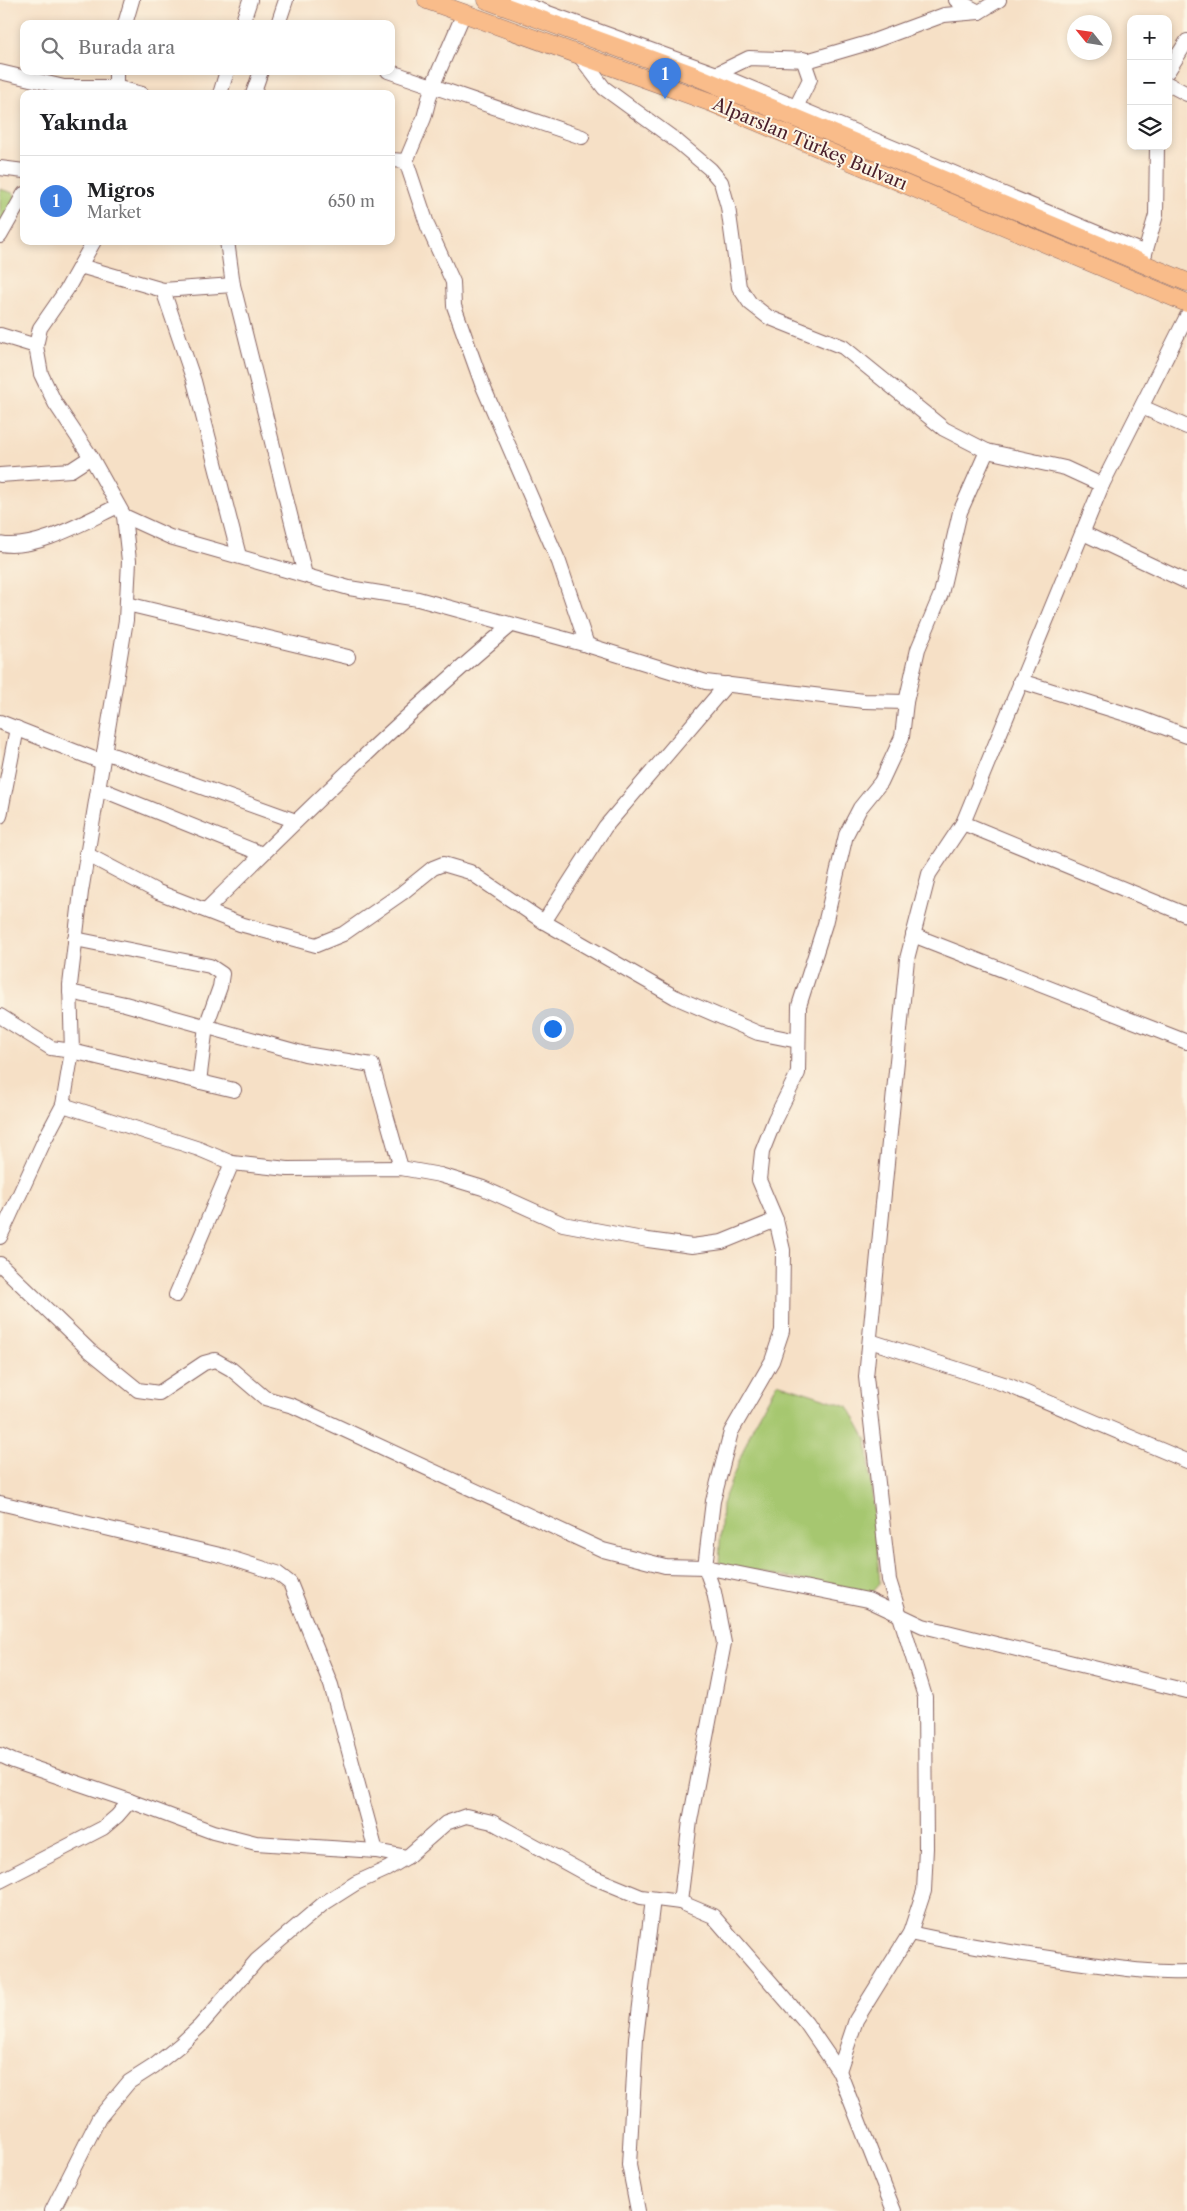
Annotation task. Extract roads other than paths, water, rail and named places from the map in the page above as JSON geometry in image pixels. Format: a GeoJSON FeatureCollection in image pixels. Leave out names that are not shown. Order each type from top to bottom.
{"type":"FeatureCollection","features":[{"type":"Feature","properties":{"kind":"main road","name":"Alparslan Türkeş Bulvarı"},"geometry":{"type":"LineString","coordinates":[[426,0],[710,102],[1187,303]]}},
{"type":"Feature","properties":{"kind":"main road","name":"Alparslan Türkeş Bulvarı"},"geometry":{"type":"LineString","coordinates":[[486,0],[710,76],[1144,258],[1187,282]]}},
{"type":"Feature","properties":{"kind":"street"},"geometry":{"type":"LineString","coordinates":[[126,20],[132,0]]}},
{"type":"Feature","properties":{"kind":"street"},"geometry":{"type":"LineString","coordinates":[[243,20],[250,0]]}},
{"type":"Feature","properties":{"kind":"street"},"geometry":{"type":"LineString","coordinates":[[279,20],[286,0]]}},
{"type":"Feature","properties":{"kind":"street"},"geometry":{"type":"LineString","coordinates":[[512,0],[710,76],[749,58],[810,60],[868,44],[944,16],[979,12],[999,0]]}},
{"type":"Feature","properties":{"kind":"street"},"geometry":{"type":"LineString","coordinates":[[956,0],[979,12]]}},
{"type":"Feature","properties":{"kind":"street"},"geometry":{"type":"LineString","coordinates":[[464,13],[432,88],[424,118],[406,161],[428,227],[453,282],[454,306],[479,375],[559,562],[587,645]]}},
{"type":"Feature","properties":{"kind":"street"},"geometry":{"type":"LineString","coordinates":[[1172,64],[1187,40]]}},
{"type":"Feature","properties":{"kind":"street"},"geometry":{"type":"LineString","coordinates":[[579,55],[604,88],[678,142],[710,169],[721,182],[728,207],[739,287],[750,303],[768,317],[843,347],[944,429],[987,451],[1065,468],[1102,485]]}},
{"type":"Feature","properties":{"kind":"street"},"geometry":{"type":"LineString","coordinates":[[794,111],[810,79],[802,59]]}},
{"type":"Feature","properties":{"kind":"street"},"geometry":{"type":"LineString","coordinates":[[0,72],[64,87],[115,90],[116,75]]}},
{"type":"Feature","properties":{"kind":"street"},"geometry":{"type":"LineString","coordinates":[[395,74],[432,88],[582,137]]}},
{"type":"Feature","properties":{"kind":"street"},"geometry":{"type":"LineString","coordinates":[[221,90],[226,75]]}},
{"type":"Feature","properties":{"kind":"street"},"geometry":{"type":"LineString","coordinates":[[254,90],[260,75]]}},
{"type":"Feature","properties":{"kind":"street"},"geometry":{"type":"LineString","coordinates":[[1172,86],[1187,94]]}},
{"type":"Feature","properties":{"kind":"street"},"geometry":{"type":"LineString","coordinates":[[1144,258],[1156,214],[1157,150]]}},
{"type":"Feature","properties":{"kind":"street"},"geometry":{"type":"LineString","coordinates":[[395,160],[406,161]]}},
{"type":"Feature","properties":{"kind":"street"},"geometry":{"type":"LineString","coordinates":[[0,168],[20,170]]}},
{"type":"Feature","properties":{"kind":"street"},"geometry":{"type":"LineString","coordinates":[[0,236],[20,201]]}},
{"type":"Feature","properties":{"kind":"street"},"geometry":{"type":"LineString","coordinates":[[0,1237],[45,1139],[63,1105],[72,1051],[70,992],[86,854],[126,620],[129,561],[121,511],[91,457],[55,403],[41,374],[36,346],[40,328],[92,245]]}},
{"type":"Feature","properties":{"kind":"street"},"geometry":{"type":"LineString","coordinates":[[228,245],[233,285],[305,575]]}},
{"type":"Feature","properties":{"kind":"street"},"geometry":{"type":"LineString","coordinates":[[80,266],[162,290],[233,285]]}},
{"type":"Feature","properties":{"kind":"street"},"geometry":{"type":"LineString","coordinates":[[162,290],[194,381],[239,556]]}},
{"type":"Feature","properties":{"kind":"street"},"geometry":{"type":"LineString","coordinates":[[839,2071],[856,2020],[910,1933],[924,1891],[926,1848],[925,1696],[889,1580],[866,1377],[895,1064],[907,959],[928,874],[963,823],[1102,485],[1187,316]]}},
{"type":"Feature","properties":{"kind":"street"},"geometry":{"type":"LineString","coordinates":[[0,335],[36,346]]}},
{"type":"Feature","properties":{"kind":"street"},"geometry":{"type":"LineString","coordinates":[[1142,407],[1187,427]]}},
{"type":"Feature","properties":{"kind":"street"},"geometry":{"type":"LineString","coordinates":[[680,1902],[690,1821],[724,1643],[714,1592],[705,1567],[713,1501],[731,1432],[772,1361],[782,1331],[783,1250],[776,1220],[759,1180],[762,1152],[775,1119],[798,1073],[799,1006],[825,924],[846,835],[860,808],[881,782],[902,737],[906,702],[918,649],[941,594],[960,512],[987,451]]}},
{"type":"Feature","properties":{"kind":"street"},"geometry":{"type":"LineString","coordinates":[[0,474],[71,470],[91,457]]}},
{"type":"Feature","properties":{"kind":"street"},"geometry":{"type":"LineString","coordinates":[[0,544],[11,546],[35,543],[121,511],[170,538],[349,588],[418,599],[510,626],[587,645],[706,682],[864,701],[906,702]]}},
{"type":"Feature","properties":{"kind":"street"},"geometry":{"type":"LineString","coordinates":[[1083,533],[1187,582]]}},
{"type":"Feature","properties":{"kind":"street"},"geometry":{"type":"LineString","coordinates":[[127,604],[348,657]]}},
{"type":"Feature","properties":{"kind":"street"},"geometry":{"type":"LineString","coordinates":[[206,910],[296,821],[446,679],[510,626]]}},
{"type":"Feature","properties":{"kind":"street"},"geometry":{"type":"LineString","coordinates":[[1020,681],[1142,719],[1187,736]]}},
{"type":"Feature","properties":{"kind":"street"},"geometry":{"type":"LineString","coordinates":[[544,922],[606,827],[727,684]]}},
{"type":"Feature","properties":{"kind":"street"},"geometry":{"type":"LineString","coordinates":[[0,722],[296,821]]}},
{"type":"Feature","properties":{"kind":"street"},"geometry":{"type":"LineString","coordinates":[[0,816],[17,728]]}},
{"type":"Feature","properties":{"kind":"street"},"geometry":{"type":"LineString","coordinates":[[98,788],[262,854]]}},
{"type":"Feature","properties":{"kind":"street"},"geometry":{"type":"LineString","coordinates":[[963,823],[1187,915]]}},
{"type":"Feature","properties":{"kind":"street"},"geometry":{"type":"LineString","coordinates":[[86,854],[158,892],[240,924],[316,945],[343,934],[402,893],[433,868],[443,864],[470,872],[544,922],[675,997],[758,1033],[798,1041]]}},
{"type":"Feature","properties":{"kind":"street"},"geometry":{"type":"LineString","coordinates":[[913,935],[1187,1042]]}},
{"type":"Feature","properties":{"kind":"street"},"geometry":{"type":"LineString","coordinates":[[75,939],[210,966],[222,974],[220,987],[206,1026],[199,1082]]}},
{"type":"Feature","properties":{"kind":"street"},"geometry":{"type":"LineString","coordinates":[[70,992],[206,1026],[304,1054],[372,1065],[401,1168]]}},
{"type":"Feature","properties":{"kind":"street"},"geometry":{"type":"LineString","coordinates":[[0,1016],[51,1048],[72,1051],[234,1090]]}},
{"type":"Feature","properties":{"kind":"street"},"geometry":{"type":"LineString","coordinates":[[63,1105],[199,1149],[232,1164],[288,1169],[401,1168],[440,1175],[482,1188],[563,1224],[692,1246],[722,1242],[776,1220]]}},
{"type":"Feature","properties":{"kind":"street"},"geometry":{"type":"LineString","coordinates":[[176,1295],[232,1164]]}},
{"type":"Feature","properties":{"kind":"street"},"geometry":{"type":"LineString","coordinates":[[0,1264],[90,1351],[138,1390],[158,1393],[204,1363],[215,1360],[231,1370],[265,1398],[293,1406],[604,1550],[665,1566],[705,1567],[868,1600],[923,1626],[1187,1691]]}},
{"type":"Feature","properties":{"kind":"street"},"geometry":{"type":"LineString","coordinates":[[870,1341],[1010,1386],[1187,1461]]}},
{"type":"Feature","properties":{"kind":"street"},"geometry":{"type":"LineString","coordinates":[[0,1503],[224,1556],[277,1573],[290,1584],[331,1685],[376,1851]]}},
{"type":"Feature","properties":{"kind":"street"},"geometry":{"type":"LineString","coordinates":[[0,1755],[13,1762],[130,1801],[213,1832],[256,1843],[376,1851],[407,1856]]}},
{"type":"Feature","properties":{"kind":"street"},"geometry":{"type":"LineString","coordinates":[[0,1881],[103,1828],[130,1801]]}},
{"type":"Feature","properties":{"kind":"street"},"geometry":{"type":"LineString","coordinates":[[52,2211],[99,2118],[129,2082],[154,2066],[180,2045],[200,2026],[257,1960],[323,1904],[356,1883],[387,1869],[407,1856],[446,1823],[466,1816],[492,1822],[590,1876],[641,1897],[680,1902],[713,1916],[806,2023],[839,2071],[894,2211]]}},
{"type":"Feature","properties":{"kind":"street"},"geometry":{"type":"LineString","coordinates":[[638,2211],[628,2165],[636,2038],[652,1899]]}},
{"type":"Feature","properties":{"kind":"street"},"geometry":{"type":"LineString","coordinates":[[910,1933],[963,1945],[1110,1967],[1170,1973],[1187,1972]]}},
{"type":"Feature","properties":{"kind":"place","name":"Migros"},"geometry":{"type":"Point","coordinates":[665,99]}}]}
